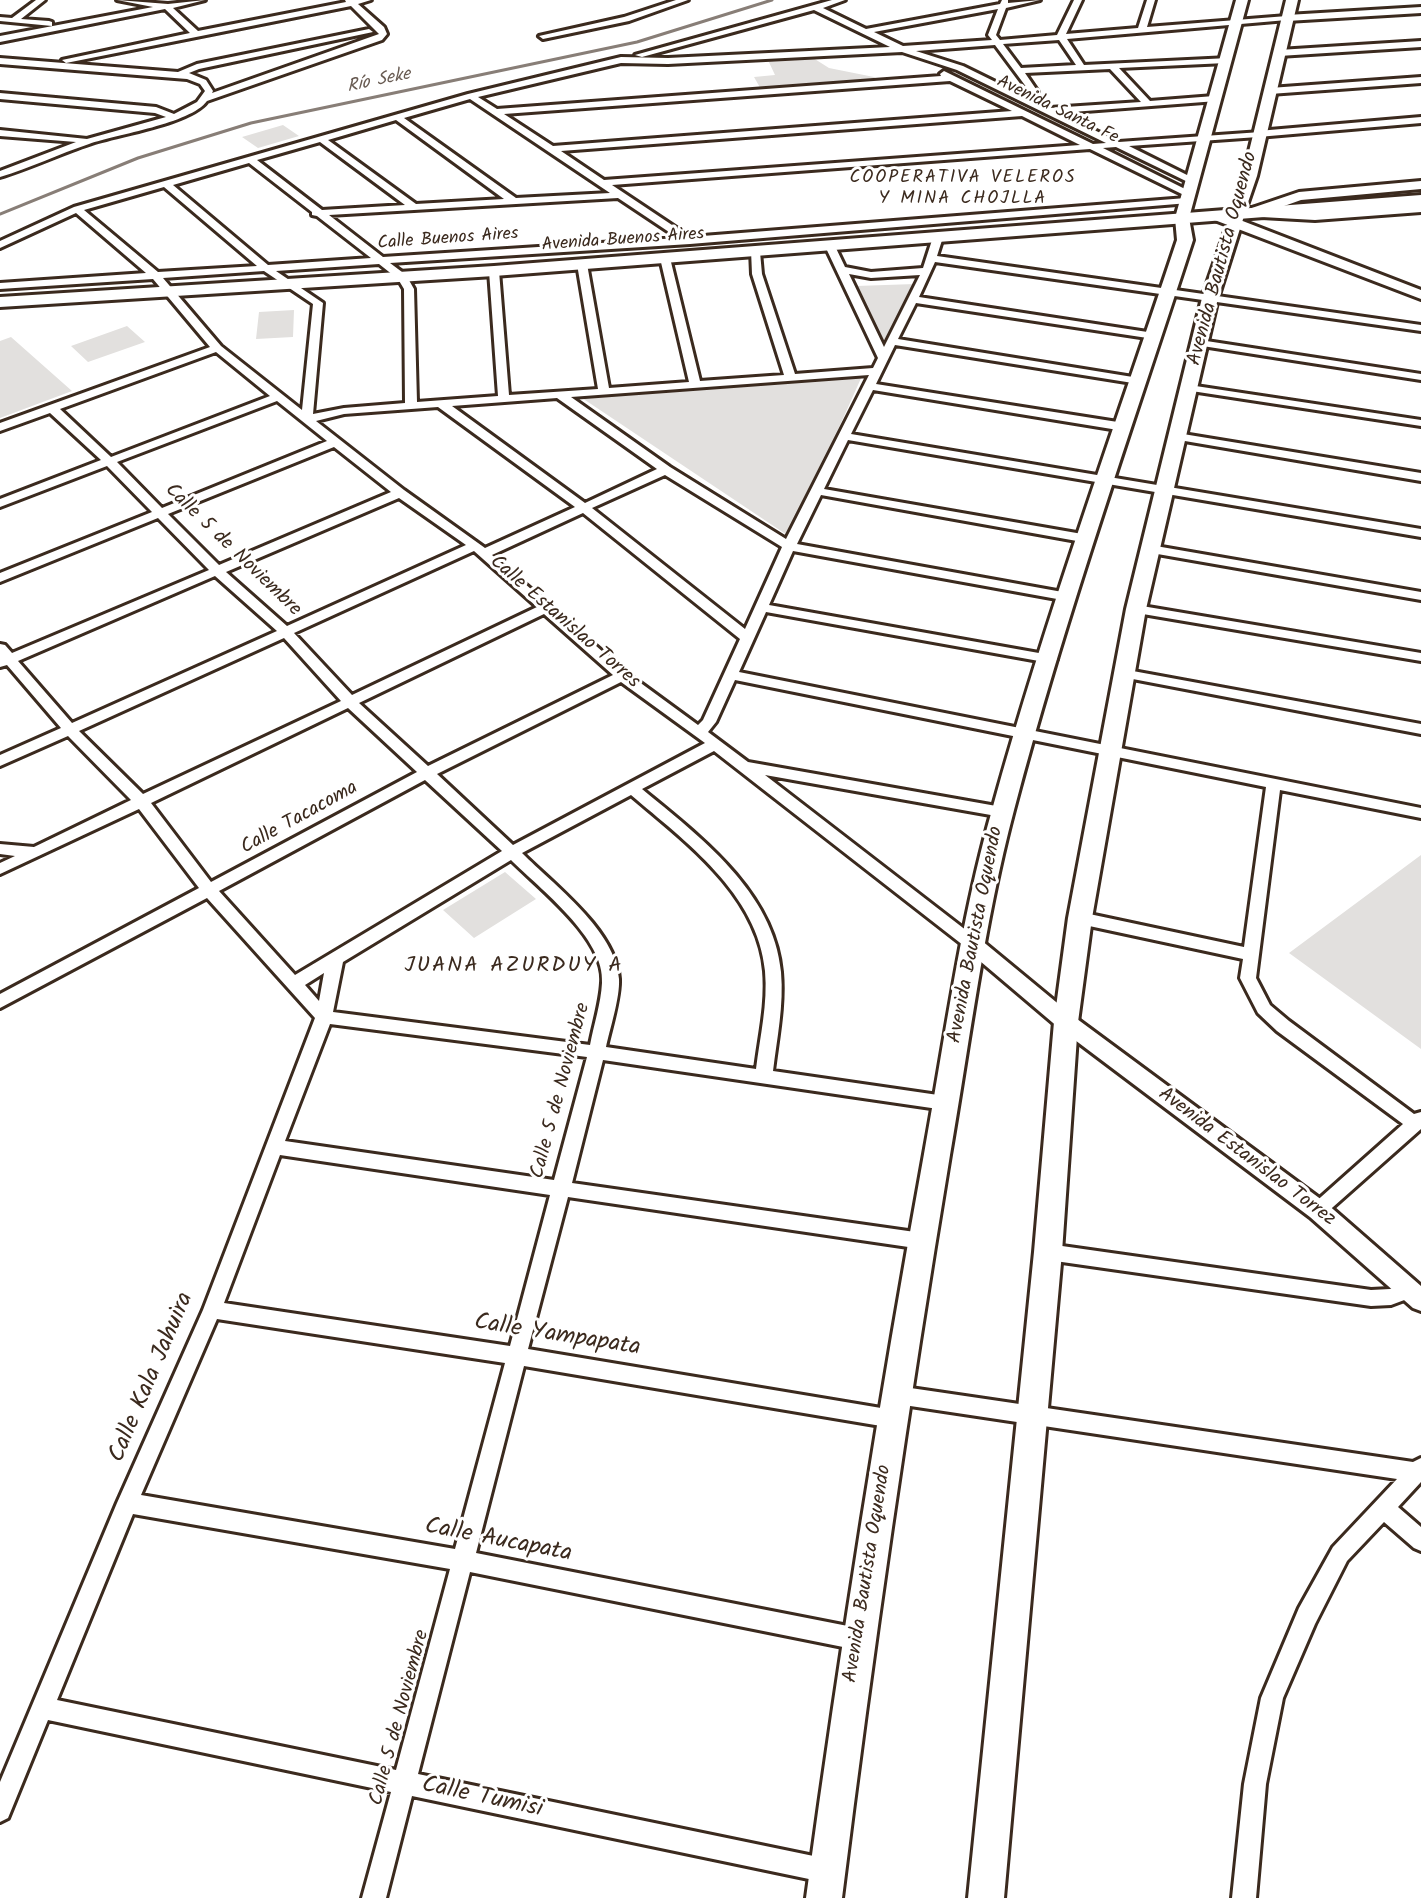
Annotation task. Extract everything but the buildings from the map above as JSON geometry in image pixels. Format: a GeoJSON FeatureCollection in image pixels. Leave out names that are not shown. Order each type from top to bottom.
{"type":"FeatureCollection","features":[{"type":"Feature","properties":{"kind":"highway","name":"Avenida Buenos Aires"},"geometry":{"type":"LineString","coordinates":[[1240,216],[1301,205],[1421,194]]}},
{"type":"Feature","properties":{"kind":"highway","name":"Avenida Buenos Aires"},"geometry":{"type":"LineString","coordinates":[[0,302],[494,271],[938,237],[1187,198],[1216,215],[1240,216],[1421,200]]}},
{"type":"Feature","properties":{"kind":"main road","name":"Avenida Bautista Oquendo"},"geometry":{"type":"LineString","coordinates":[[826,1884],[858,1639],[922,1241],[974,945],[1002,812],[1068,597],[1185,240],[1187,198],[1242,0]]}},
{"type":"Feature","properties":{"kind":"main road","name":"Avenida Bautista Oquendo"},"geometry":{"type":"LineString","coordinates":[[986,1898],[1048,1252],[1066,1022],[1080,918],[1136,609],[1210,298],[1240,216],[1292,0]]}},
{"type":"Feature","properties":{"kind":"main road","name":"Avenida Buenos Aires"},"geometry":{"type":"LineString","coordinates":[[1240,216],[1299,196],[1421,185]]}},
{"type":"Feature","properties":{"kind":"main road","name":"Avenida Buenos Aires"},"geometry":{"type":"LineString","coordinates":[[1240,216],[1315,216],[1421,208]]}},
{"type":"Feature","properties":{"kind":"main road"},"geometry":{"type":"LineString","coordinates":[[1240,216],[1421,278]]}},
{"type":"Feature","properties":{"kind":"main road"},"geometry":{"type":"LineString","coordinates":[[1240,216],[1421,295]]}},
{"type":"Feature","properties":{"kind":"street"},"geometry":{"type":"LineString","coordinates":[[14,20],[41,0]]}},
{"type":"Feature","properties":{"kind":"street"},"geometry":{"type":"LineString","coordinates":[[121,0],[169,3],[195,33]]}},
{"type":"Feature","properties":{"kind":"street"},"geometry":{"type":"LineString","coordinates":[[0,39],[169,3],[201,0]]}},
{"type":"Feature","properties":{"kind":"street"},"geometry":{"type":"LineString","coordinates":[[46,64],[367,0]]}},
{"type":"Feature","properties":{"kind":"street"},"geometry":{"type":"LineString","coordinates":[[0,245],[77,209],[471,96],[621,60],[841,0]]}},
{"type":"Feature","properties":{"kind":"street"},"geometry":{"type":"LineString","coordinates":[[867,31],[1004,3],[1036,0]]}},
{"type":"Feature","properties":{"kind":"street"},"geometry":{"type":"LineString","coordinates":[[1061,36],[1078,0]]}},
{"type":"Feature","properties":{"kind":"street"},"geometry":{"type":"LineString","coordinates":[[1142,29],[1151,0]]}},
{"type":"Feature","properties":{"kind":"street"},"geometry":{"type":"LineString","coordinates":[[0,174],[88,141],[175,117],[204,99],[379,38],[383,34],[381,29],[351,1]]}},
{"type":"Feature","properties":{"kind":"street"},"geometry":{"type":"LineString","coordinates":[[543,36],[626,19],[678,3]]}},
{"type":"Feature","properties":{"kind":"street"},"geometry":{"type":"LineString","coordinates":[[1004,3],[992,31],[994,41],[1034,92],[1028,101]]}},
{"type":"Feature","properties":{"kind":"street","name":"Avenida Santa Fe"},"geometry":{"type":"LineString","coordinates":[[813,6],[899,48],[960,68],[1118,145],[1187,198]]}},
{"type":"Feature","properties":{"kind":"street"},"geometry":{"type":"LineString","coordinates":[[621,60],[668,61],[899,48],[1421,10]]}},
{"type":"Feature","properties":{"kind":"street"},"geometry":{"type":"LineString","coordinates":[[0,19],[66,26]]}},
{"type":"Feature","properties":{"kind":"street"},"geometry":{"type":"LineString","coordinates":[[180,75],[197,67],[381,29]]}},
{"type":"Feature","properties":{"kind":"street"},"geometry":{"type":"LineString","coordinates":[[1061,36],[1082,68]]}},
{"type":"Feature","properties":{"kind":"street"},"geometry":{"type":"LineString","coordinates":[[1279,53],[1421,44]]}},
{"type":"Feature","properties":{"kind":"street","name":"Avenida Santa Fe"},"geometry":{"type":"LineString","coordinates":[[913,53],[950,78],[1187,198]]}},
{"type":"Feature","properties":{"kind":"street"},"geometry":{"type":"LineString","coordinates":[[1020,71],[1226,60]]}},
{"type":"Feature","properties":{"kind":"street"},"geometry":{"type":"LineString","coordinates":[[0,61],[180,75],[203,82],[209,91],[204,99]]}},
{"type":"Feature","properties":{"kind":"street"},"geometry":{"type":"LineString","coordinates":[[1112,66],[1147,103]]}},
{"type":"Feature","properties":{"kind":"street"},"geometry":{"type":"LineString","coordinates":[[496,112],[950,78]]}},
{"type":"Feature","properties":{"kind":"street"},"geometry":{"type":"LineString","coordinates":[[1270,91],[1421,80]]}},
{"type":"Feature","properties":{"kind":"street"},"geometry":{"type":"LineString","coordinates":[[0,96],[156,110],[175,117]]}},
{"type":"Feature","properties":{"kind":"street"},"geometry":{"type":"LineString","coordinates":[[471,96],[711,255]]}},
{"type":"Feature","properties":{"kind":"street"},"geometry":{"type":"LineString","coordinates":[[1047,111],[1214,99]]}},
{"type":"Feature","properties":{"kind":"street"},"geometry":{"type":"LineString","coordinates":[[551,149],[1022,113]]}},
{"type":"Feature","properties":{"kind":"street"},"geometry":{"type":"LineString","coordinates":[[397,117],[513,201]]}},
{"type":"Feature","properties":{"kind":"street"},"geometry":{"type":"LineString","coordinates":[[604,183],[1421,120]]}},
{"type":"Feature","properties":{"kind":"street"},"geometry":{"type":"LineString","coordinates":[[0,133],[88,141]]}},
{"type":"Feature","properties":{"kind":"street"},"geometry":{"type":"LineString","coordinates":[[321,139],[414,207]]}},
{"type":"Feature","properties":{"kind":"street"},"geometry":{"type":"LineString","coordinates":[[250,159],[402,277],[409,289],[411,406]]}},
{"type":"Feature","properties":{"kind":"street"},"geometry":{"type":"LineString","coordinates":[[166,184],[267,269],[318,303],[307,419],[344,411],[791,378],[880,365]]}},
{"type":"Feature","properties":{"kind":"street"},"geometry":{"type":"LineString","coordinates":[[316,213],[620,195]]}},
{"type":"Feature","properties":{"kind":"street","name":"Calle Buenos Aires"},"geometry":{"type":"LineString","coordinates":[[0,286],[688,240],[1187,198]]}},
{"type":"Feature","properties":{"kind":"street","name":"Calle Estanislao Torres"},"geometry":{"type":"LineString","coordinates":[[77,209],[156,276],[217,348],[400,493],[479,550],[622,676],[715,744],[974,945],[1066,1022]]}},
{"type":"Feature","properties":{"kind":"street"},"geometry":{"type":"LineString","coordinates":[[699,732],[709,722],[789,546],[868,386],[894,342],[930,265],[938,237]]}},
{"type":"Feature","properties":{"kind":"street"},"geometry":{"type":"LineString","coordinates":[[830,246],[844,270],[880,365]]}},
{"type":"Feature","properties":{"kind":"street"},"geometry":{"type":"LineString","coordinates":[[755,252],[757,274],[791,378]]}},
{"type":"Feature","properties":{"kind":"street"},"geometry":{"type":"LineString","coordinates":[[665,258],[696,386]]}},
{"type":"Feature","properties":{"kind":"street"},"geometry":{"type":"LineString","coordinates":[[582,264],[604,392]]}},
{"type":"Feature","properties":{"kind":"street"},"geometry":{"type":"LineString","coordinates":[[844,270],[871,275],[930,265],[1168,292],[1421,328]]}},
{"type":"Feature","properties":{"kind":"street"},"geometry":{"type":"LineString","coordinates":[[494,271],[504,400]]}},
{"type":"Feature","properties":{"kind":"street"},"geometry":{"type":"LineString","coordinates":[[913,299],[1154,336]]}},
{"type":"Feature","properties":{"kind":"street"},"geometry":{"type":"LineString","coordinates":[[894,342],[1139,381]]}},
{"type":"Feature","properties":{"kind":"street"},"geometry":{"type":"LineString","coordinates":[[1200,343],[1421,377]]}},
{"type":"Feature","properties":{"kind":"street"},"geometry":{"type":"LineString","coordinates":[[0,427],[217,348]]}},
{"type":"Feature","properties":{"kind":"street"},"geometry":{"type":"LineString","coordinates":[[868,386],[1124,427]]}},
{"type":"Feature","properties":{"kind":"street"},"geometry":{"type":"LineString","coordinates":[[1189,388],[1421,423]]}},
{"type":"Feature","properties":{"kind":"street"},"geometry":{"type":"LineString","coordinates":[[560,395],[666,470],[789,546],[1068,597]]}},
{"type":"Feature","properties":{"kind":"street"},"geometry":{"type":"LineString","coordinates":[[0,503],[278,397]]}},
{"type":"Feature","properties":{"kind":"street"},"geometry":{"type":"LineString","coordinates":[[441,404],[584,508],[746,637]]}},
{"type":"Feature","properties":{"kind":"street","name":"Calle 5 de Noviembre"},"geometry":{"type":"LineString","coordinates":[[52,408],[218,572],[285,631],[349,701],[584,923],[604,953],[611,980],[597,1052],[374,1898]]}},
{"type":"Feature","properties":{"kind":"street"},"geometry":{"type":"LineString","coordinates":[[845,436],[1421,533]]}},
{"type":"Feature","properties":{"kind":"street"},"geometry":{"type":"LineString","coordinates":[[1177,437],[1421,477]]}},
{"type":"Feature","properties":{"kind":"street"},"geometry":{"type":"LineString","coordinates":[[0,578],[335,442]]}},
{"type":"Feature","properties":{"kind":"street"},"geometry":{"type":"LineString","coordinates":[[0,761],[285,631],[584,508],[666,470]]}},
{"type":"Feature","properties":{"kind":"street"},"geometry":{"type":"LineString","coordinates":[[817,491],[1088,539]]}},
{"type":"Feature","properties":{"kind":"street"},"geometry":{"type":"LineString","coordinates":[[400,493],[218,572],[3,657],[141,801],[210,891],[324,1017],[764,1075],[945,1103]]}},
{"type":"Feature","properties":{"kind":"street"},"geometry":{"type":"LineString","coordinates":[[1150,549],[1421,596]]}},
{"type":"Feature","properties":{"kind":"street"},"geometry":{"type":"LineString","coordinates":[[760,607],[1050,659]]}},
{"type":"Feature","properties":{"kind":"street"},"geometry":{"type":"LineString","coordinates":[[0,869],[546,608]]}},
{"type":"Feature","properties":{"kind":"street"},"geometry":{"type":"LineString","coordinates":[[1136,609],[1421,657]]}},
{"type":"Feature","properties":{"kind":"street"},"geometry":{"type":"LineString","coordinates":[[1122,673],[1421,729]]}},
{"type":"Feature","properties":{"kind":"street"},"geometry":{"type":"LineString","coordinates":[[729,674],[1421,813]]}},
{"type":"Feature","properties":{"kind":"street","name":"Calle Tacacoma"},"geometry":{"type":"LineString","coordinates":[[0,1002],[427,773],[622,676]]}},
{"type":"Feature","properties":{"kind":"street"},"geometry":{"type":"LineString","coordinates":[[293,984],[512,852],[715,744]]}},
{"type":"Feature","properties":{"kind":"street"},"geometry":{"type":"LineString","coordinates":[[743,767],[1002,812]]}},
{"type":"Feature","properties":{"kind":"street"},"geometry":{"type":"LineString","coordinates":[[1274,783],[1248,978],[1264,1009],[1283,1026],[1418,1121],[1318,1210]]}},
{"type":"Feature","properties":{"kind":"street"},"geometry":{"type":"LineString","coordinates":[[633,789],[702,849],[735,885],[759,922],[771,959],[773,996],[764,1075]]}},
{"type":"Feature","properties":{"kind":"street"},"geometry":{"type":"LineString","coordinates":[[0,849],[36,852]]}},
{"type":"Feature","properties":{"kind":"street"},"geometry":{"type":"LineString","coordinates":[[1080,918],[1249,954]]}},
{"type":"Feature","properties":{"kind":"street","name":"Calle Kala Jahuira"},"geometry":{"type":"LineString","coordinates":[[0,1809],[127,1503],[212,1310],[324,1017],[335,960]]}},
{"type":"Feature","properties":{"kind":"street","name":"Avenida Estanislao Torrez"},"geometry":{"type":"LineString","coordinates":[[1066,1022],[1318,1210],[1414,1295]]}},
{"type":"Feature","properties":{"kind":"street"},"geometry":{"type":"LineString","coordinates":[[274,1147],[922,1241]]}},
{"type":"Feature","properties":{"kind":"street"},"geometry":{"type":"LineString","coordinates":[[1048,1252],[1371,1298],[1414,1295]]}},
{"type":"Feature","properties":{"kind":"street","name":"Calle Yampapata"},"geometry":{"type":"LineString","coordinates":[[212,1310],[517,1356],[895,1407],[1031,1413],[1419,1470]]}},
{"type":"Feature","properties":{"kind":"street"},"geometry":{"type":"LineString","coordinates":[[1244,1898],[1255,1784],[1272,1698],[1307,1616],[1340,1554],[1419,1470]]}},
{"type":"Feature","properties":{"kind":"street","name":"Calle Aucapata"},"geometry":{"type":"LineString","coordinates":[[127,1503],[465,1561],[858,1639]]}},
{"type":"Feature","properties":{"kind":"street"},"geometry":{"type":"LineString","coordinates":[[1382,1507],[1421,1541]]}},
{"type":"Feature","properties":{"kind":"street","name":"Calle Tumisi"},"geometry":{"type":"LineString","coordinates":[[43,1708],[406,1783],[826,1884]]}},
{"type":"Feature","properties":{"kind":"shaded area"},"geometry":{"type":"Polygon","coordinates":[[[810,56],[829,68],[874,77],[878,81],[762,91],[754,77],[775,75],[767,58],[810,56]]]}},
{"type":"Feature","properties":{"kind":"shaded area"},"geometry":{"type":"Polygon","coordinates":[[[283,125],[299,136],[258,148],[242,137],[283,125]]]}},
{"type":"Feature","properties":{"kind":"shaded area"},"geometry":{"type":"Polygon","coordinates":[[[915,284],[884,341],[856,286],[915,284]]]}},
{"type":"Feature","properties":{"kind":"shaded area"},"geometry":{"type":"Polygon","coordinates":[[[294,310],[293,337],[256,339],[259,312],[294,310]]]}},
{"type":"Feature","properties":{"kind":"shaded area"},"geometry":{"type":"Polygon","coordinates":[[[127,326],[145,342],[88,362],[71,346],[127,326]]]}},
{"type":"Feature","properties":{"kind":"shaded area"},"geometry":{"type":"Polygon","coordinates":[[[11,337],[72,391],[0,418],[0,341],[11,337]]]}},
{"type":"Feature","properties":{"kind":"shaded area"},"geometry":{"type":"Polygon","coordinates":[[[862,376],[790,537],[582,398],[862,376]]]}},
{"type":"Feature","properties":{"kind":"shaded area"},"geometry":{"type":"Polygon","coordinates":[[[1421,855],[1421,1049],[1289,953],[1421,855]]]}},
{"type":"Feature","properties":{"kind":"shaded area"},"geometry":{"type":"Polygon","coordinates":[[[505,872],[536,899],[474,938],[443,910],[505,872]]]}},
{"type":"Feature","properties":{"kind":"waterway","name":"Río Seke"},"geometry":{"type":"LineString","coordinates":[[0,214],[138,158],[251,123],[637,42],[772,0]]}},
{"type":"Feature","properties":{"kind":"district","name":"COOPERATIVA VELEROS Y MINA CHOJLLA"},"geometry":{"type":"Point","coordinates":[963,189]}},
{"type":"Feature","properties":{"kind":"district","name":"JUANA AZURDUY A"},"geometry":{"type":"Point","coordinates":[514,967]}}]}
